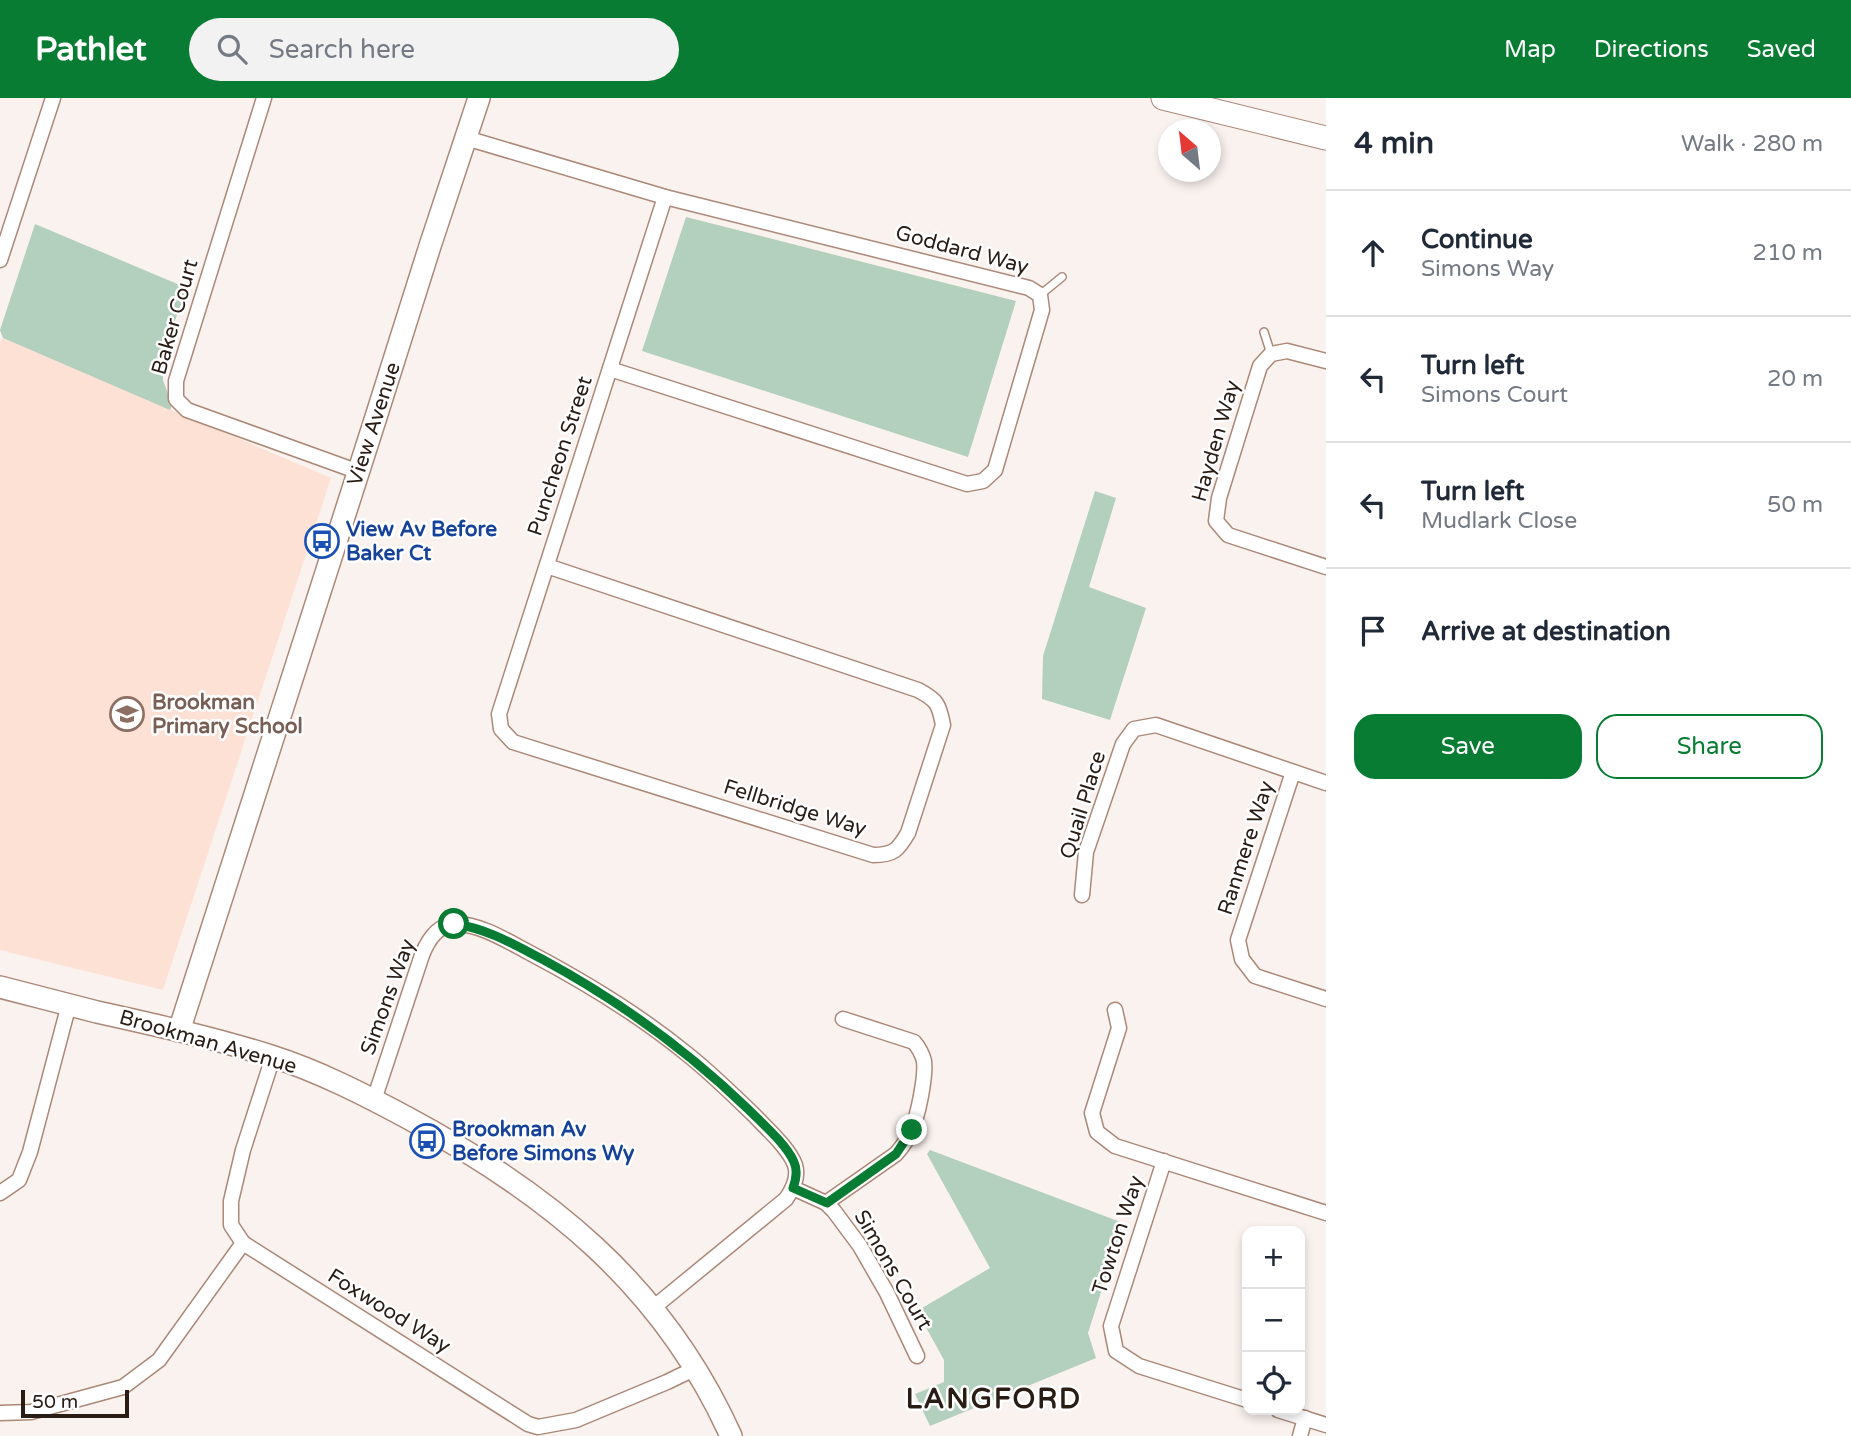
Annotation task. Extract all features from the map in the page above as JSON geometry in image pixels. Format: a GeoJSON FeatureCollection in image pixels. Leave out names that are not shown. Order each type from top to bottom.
{"type":"FeatureCollection","features":[{"type":"Feature","properties":{"kind":"main road"},"geometry":{"type":"LineString","coordinates":[[1163,98],[1326,138]]}},
{"type":"Feature","properties":{"kind":"street"},"geometry":{"type":"LineString","coordinates":[[0,260],[53,98]]}},
{"type":"Feature","properties":{"kind":"street","name":"Baker Court"},"geometry":{"type":"LineString","coordinates":[[264,98],[176,380],[176,399],[187,410],[359,472]]}},
{"type":"Feature","properties":{"kind":"street","name":"View Avenue"},"geometry":{"type":"LineString","coordinates":[[179,1031],[479,98]]}},
{"type":"Feature","properties":{"kind":"street","name":"Goddard Way"},"geometry":{"type":"LineString","coordinates":[[466,138],[665,197],[1028,288],[1040,295],[1042,310],[995,470],[984,481],[967,484],[610,369]]}},
{"type":"Feature","properties":{"kind":"street","name":"Puncheon Street"},"geometry":{"type":"LineString","coordinates":[[501,729],[499,714],[665,197]]}},
{"type":"Feature","properties":{"kind":"street"},"geometry":{"type":"LineString","coordinates":[[1270,354],[1287,351],[1326,361]]}},
{"type":"Feature","properties":{"kind":"street","name":"Hayden Way"},"geometry":{"type":"LineString","coordinates":[[1270,354],[1260,366],[1219,498],[1216,521],[1228,535],[1326,566]]}},
{"type":"Feature","properties":{"kind":"street","name":"Fellbridge Way"},"geometry":{"type":"LineString","coordinates":[[501,729],[513,742],[873,855],[887,855],[899,848],[908,833],[943,725],[940,708],[932,697],[918,690],[547,566]]}},
{"type":"Feature","properties":{"kind":"street","name":"Quail Place"},"geometry":{"type":"LineString","coordinates":[[1082,895],[1086,852],[1123,744],[1134,729],[1156,725],[1293,772]]}},
{"type":"Feature","properties":{"kind":"street","name":"Ranmere Way"},"geometry":{"type":"LineString","coordinates":[[1326,783],[1293,772],[1238,940],[1242,959],[1255,976],[1326,999]]}},
{"type":"Feature","properties":{"kind":"street","name":"Simons Way"},"geometry":{"type":"LineString","coordinates":[[374,1100],[429,939],[439,929],[454,924],[470,926],[502,938],[573,976],[633,1013],[687,1054],[732,1093],[787,1152],[795,1164],[797,1176],[793,1188]]}},
{"type":"Feature","properties":{"kind":"street","name":"Brookman Avenue"},"geometry":{"type":"LineString","coordinates":[[0,987],[273,1057],[374,1100],[463,1148],[532,1194],[600,1250],[653,1308],[712,1398],[731,1436]]}},
{"type":"Feature","properties":{"kind":"street"},"geometry":{"type":"LineString","coordinates":[[0,1193],[19,1180],[30,1152],[69,1004]]}},
{"type":"Feature","properties":{"kind":"street"},"geometry":{"type":"LineString","coordinates":[[1115,1010],[1119,1028],[1092,1113],[1097,1132],[1115,1146],[1164,1161]]}},
{"type":"Feature","properties":{"kind":"street"},"geometry":{"type":"LineString","coordinates":[[827,1203],[896,1154],[904,1143],[916,1116],[924,1069],[920,1049],[914,1042],[843,1018]]}},
{"type":"Feature","properties":{"kind":"street"},"geometry":{"type":"LineString","coordinates":[[0,1413],[31,1412],[123,1387],[159,1360],[243,1243],[231,1225],[231,1200],[243,1150],[273,1057]]}},
{"type":"Feature","properties":{"kind":"street","name":"Towton Way"},"geometry":{"type":"LineString","coordinates":[[1242,1398],[1139,1366],[1116,1351],[1111,1326],[1164,1161],[1326,1213]]}},
{"type":"Feature","properties":{"kind":"street"},"geometry":{"type":"LineString","coordinates":[[653,1308],[786,1199],[793,1188]]}},
{"type":"Feature","properties":{"kind":"street","name":"Simons Court"},"geometry":{"type":"LineString","coordinates":[[793,1188],[827,1203],[834,1210],[860,1246],[887,1293],[917,1356]]}},
{"type":"Feature","properties":{"kind":"street","name":"Foxwood Way"},"geometry":{"type":"LineString","coordinates":[[243,1243],[528,1424],[538,1427],[576,1420],[694,1369]]}},
{"type":"Feature","properties":{"kind":"street"},"geometry":{"type":"LineString","coordinates":[[1295,1415],[1326,1425]]}},
{"type":"Feature","properties":{"kind":"street"},"geometry":{"type":"LineString","coordinates":[[1300,1436],[1305,1418]]}},
{"type":"Feature","properties":{"kind":"lane"},"geometry":{"type":"LineString","coordinates":[[1040,295],[1062,277]]}},
{"type":"Feature","properties":{"kind":"lane"},"geometry":{"type":"LineString","coordinates":[[1264,332],[1270,354]]}},
{"type":"Feature","properties":{"kind":"shaded area","name":"Brookman Primary School"},"geometry":{"type":"Polygon","coordinates":[[[3,338],[331,478],[163,990],[0,950],[0,343],[3,338]]]}},
{"type":"Feature","properties":{"kind":"green space"},"geometry":{"type":"Polygon","coordinates":[[[686,217],[1016,301],[968,457],[642,351],[686,217]]]}},
{"type":"Feature","properties":{"kind":"green space"},"geometry":{"type":"Polygon","coordinates":[[[35,224],[187,288],[162,356],[163,380],[172,405],[170,410],[3,338],[0,330],[35,224]]]}},
{"type":"Feature","properties":{"kind":"green space"},"geometry":{"type":"Polygon","coordinates":[[[1095,491],[1116,498],[1089,587],[1146,608],[1110,720],[1042,699],[1043,656],[1095,491]]]}},
{"type":"Feature","properties":{"kind":"green space"},"geometry":{"type":"Polygon","coordinates":[[[930,1150],[1123,1223],[1088,1333],[1096,1358],[930,1426],[915,1394],[944,1382],[944,1360],[917,1311],[990,1268],[927,1154],[930,1150]]]}},
{"type":"Feature","properties":{"kind":"place","name":"View Av Before Baker Ct"},"geometry":{"type":"Point","coordinates":[322,541]}},
{"type":"Feature","properties":{"kind":"place","name":"Brookman Primary School"},"geometry":{"type":"Point","coordinates":[127,714]}},
{"type":"Feature","properties":{"kind":"place","name":"Brookman Av Before Simons Wy"},"geometry":{"type":"Point","coordinates":[427,1141]}},
{"type":"Feature","properties":{"kind":"district","name":"LANGFORD"},"geometry":{"type":"Point","coordinates":[994,1399]}},
{"type":"Feature","properties":{"kind":"route"},"geometry":{"type":"LineString","coordinates":[[454,924],[470,926],[502,938],[573,976],[633,1013],[687,1054],[769,1130],[787,1152],[795,1164],[797,1176],[793,1188],[827,1203],[896,1154],[912,1130]]}}]}
